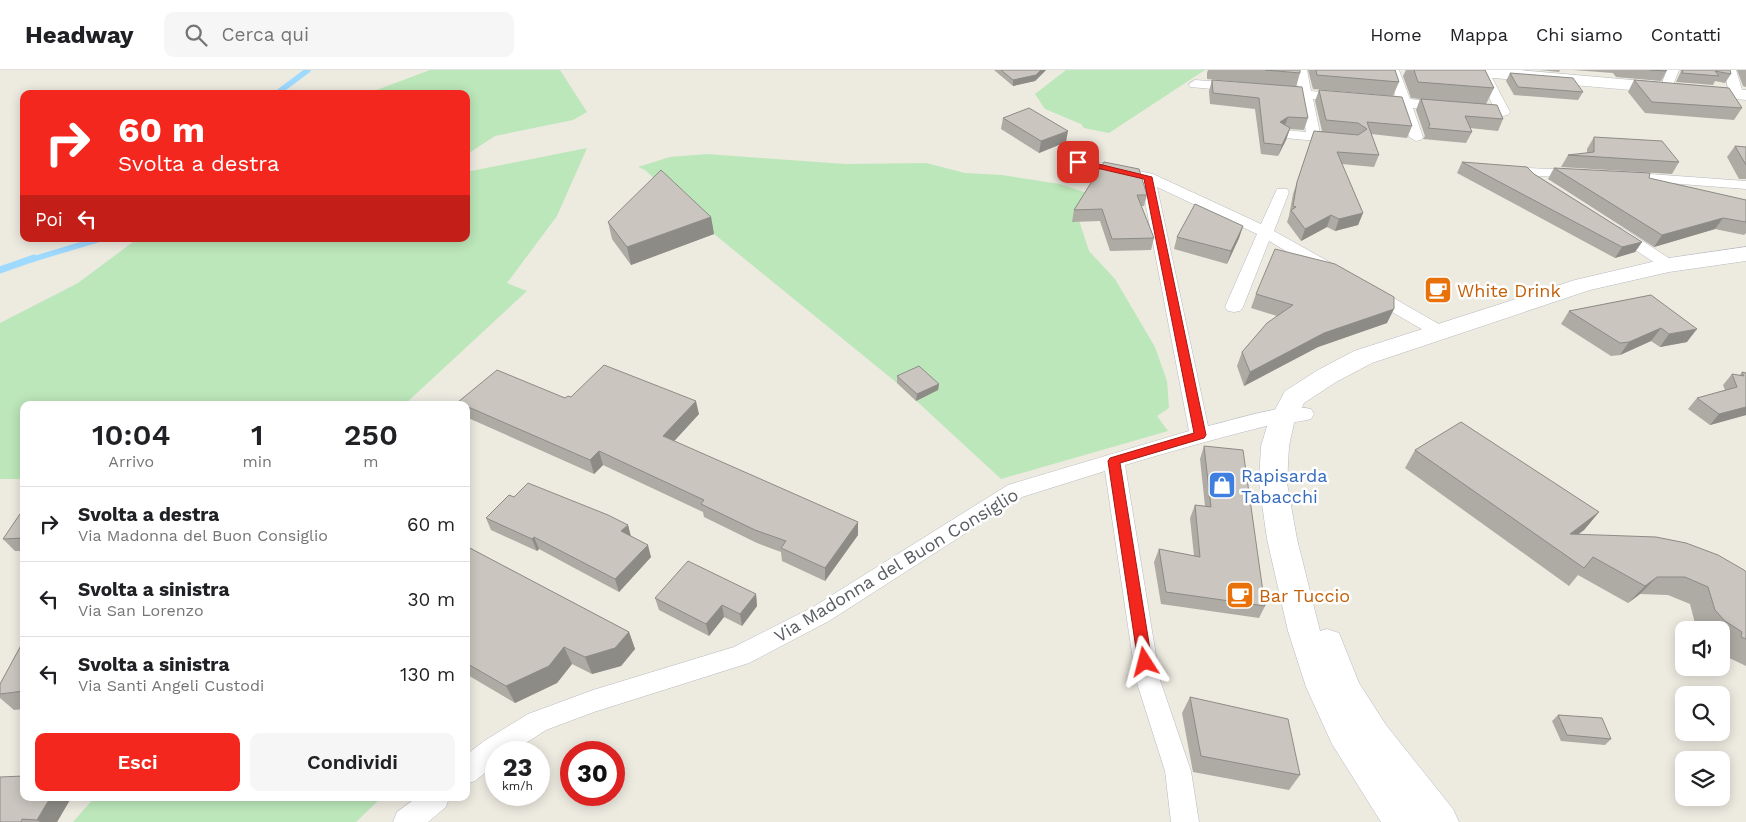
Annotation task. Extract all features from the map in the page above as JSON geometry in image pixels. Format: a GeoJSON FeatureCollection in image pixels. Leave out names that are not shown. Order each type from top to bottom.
{"type":"FeatureCollection","features":[{"type":"Feature","properties":{"kind":"street"},"geometry":{"type":"LineString","coordinates":[[1301,70],[1314,137]]}},
{"type":"Feature","properties":{"kind":"street"},"geometry":{"type":"LineString","coordinates":[[1392,70],[1416,137]]}},
{"type":"Feature","properties":{"kind":"street"},"geometry":{"type":"LineString","coordinates":[[1459,70],[1741,94],[1730,70]]}},
{"type":"Feature","properties":{"kind":"street"},"geometry":{"type":"LineString","coordinates":[[1666,88],[1673,70]]}},
{"type":"Feature","properties":{"kind":"street"},"geometry":{"type":"LineString","coordinates":[[1483,72],[1503,112],[1483,110]]}},
{"type":"Feature","properties":{"kind":"street"},"geometry":{"type":"LineString","coordinates":[[1195,84],[1454,108]]}},
{"type":"Feature","properties":{"kind":"street"},"geometry":{"type":"LineString","coordinates":[[1285,134],[1354,140]]}},
{"type":"Feature","properties":{"kind":"street"},"geometry":{"type":"LineString","coordinates":[[1078,162],[1148,177],[1265,232],[1438,331]]}},
{"type":"Feature","properties":{"kind":"street"},"geometry":{"type":"LineString","coordinates":[[1680,166],[1692,181]]}},
{"type":"Feature","properties":{"kind":"street"},"geometry":{"type":"LineString","coordinates":[[1551,190],[1526,172],[1746,185]]}},
{"type":"Feature","properties":{"kind":"street"},"geometry":{"type":"LineString","coordinates":[[1148,177],[1200,435]]}},
{"type":"Feature","properties":{"kind":"street"},"geometry":{"type":"LineString","coordinates":[[1234,307],[1282,192]]}},
{"type":"Feature","properties":{"kind":"street"},"geometry":{"type":"LineString","coordinates":[[1602,222],[1669,264]]}},
{"type":"Feature","properties":{"kind":"street"},"geometry":{"type":"LineString","coordinates":[[1440,822],[1373,738],[1345,690],[1323,631],[1299,536],[1290,488],[1297,428],[1294,397],[1327,376],[1363,357],[1583,285],[1669,264],[1746,254]]}},
{"type":"Feature","properties":{"kind":"street"},"geometry":{"type":"LineString","coordinates":[[1404,822],[1344,732],[1323,688],[1304,631],[1281,533],[1273,483],[1275,446],[1281,423],[1339,384],[1375,365],[1669,264]]}},
{"type":"Feature","properties":{"kind":"street","name":"Via Madonna del Buon Consiglio"},"geometry":{"type":"LineString","coordinates":[[470,769],[493,750],[537,722],[593,701],[740,656],[758,648],[821,614],[1016,491],[1200,435],[1295,414]]}},
{"type":"Feature","properties":{"kind":"street"},"geometry":{"type":"LineString","coordinates":[[1114,461],[1148,680],[1178,771],[1186,822]]}},
{"type":"Feature","properties":{"kind":"street"},"geometry":{"type":"LineString","coordinates":[[407,822],[432,801]]}},
{"type":"Feature","properties":{"kind":"green space"},"geometry":{"type":"Polygon","coordinates":[[[430,70],[560,70],[587,112],[573,120],[495,136],[470,152],[470,90],[377,90],[430,70]]]}},
{"type":"Feature","properties":{"kind":"green space"},"geometry":{"type":"Polygon","coordinates":[[[1066,70],[1205,70],[1109,133],[1084,128],[1081,124],[1045,109],[1035,94],[1066,70]]]}},
{"type":"Feature","properties":{"kind":"green space"},"geometry":{"type":"Polygon","coordinates":[[[587,148],[557,216],[507,283],[527,291],[408,401],[20,401],[20,479],[0,479],[0,323],[78,283],[133,242],[470,242],[470,171],[587,148]]]}},
{"type":"Feature","properties":{"kind":"green space"},"geometry":{"type":"Polygon","coordinates":[[[707,154],[845,164],[926,163],[965,173],[1002,175],[1060,184],[1090,194],[1077,214],[1089,251],[1115,279],[1155,347],[1167,381],[1169,408],[1157,416],[1168,431],[1001,479],[897,383],[714,234],[645,170],[638,167],[670,157],[707,154]]]}},
{"type":"Feature","properties":{"kind":"green space"},"geometry":{"type":"Polygon","coordinates":[[[91,801],[378,801],[356,822],[73,822],[91,801]]]}},
{"type":"Feature","properties":{"kind":"building"},"geometry":{"type":"Polygon","coordinates":[[[1001,70],[1041,70],[1036,75],[1013,80],[1001,70]]]}},
{"type":"Feature","properties":{"kind":"building"},"geometry":{"type":"Polygon","coordinates":[[[1265,70],[1300,70],[1300,73],[1265,70]]]}},
{"type":"Feature","properties":{"kind":"building"},"geometry":{"type":"Polygon","coordinates":[[[1316,70],[1395,70],[1399,82],[1317,75],[1316,70]]]}},
{"type":"Feature","properties":{"kind":"building"},"geometry":{"type":"Polygon","coordinates":[[[1414,70],[1485,70],[1494,88],[1418,82],[1414,70]]]}},
{"type":"Feature","properties":{"kind":"building"},"geometry":{"type":"Polygon","coordinates":[[[1683,70],[1730,70],[1731,74],[1715,71],[1719,76],[1682,73],[1683,70]]]}},
{"type":"Feature","properties":{"kind":"building"},"geometry":{"type":"Polygon","coordinates":[[[1510,73],[1573,78],[1583,92],[1518,87],[1510,73]]]}},
{"type":"Feature","properties":{"kind":"building"},"geometry":{"type":"Polygon","coordinates":[[[1212,80],[1302,87],[1308,118],[1288,117],[1280,122],[1290,128],[1282,145],[1264,143],[1259,98],[1213,93],[1212,80]]]}},
{"type":"Feature","properties":{"kind":"building"},"geometry":{"type":"Polygon","coordinates":[[[1634,80],[1729,88],[1742,108],[1652,102],[1634,80]]]}},
{"type":"Feature","properties":{"kind":"building"},"geometry":{"type":"Polygon","coordinates":[[[1319,90],[1402,97],[1412,126],[1367,122],[1379,155],[1337,152],[1363,213],[1339,219],[1331,215],[1305,229],[1291,210],[1296,207],[1293,206],[1297,182],[1314,131],[1358,135],[1367,129],[1358,123],[1326,120],[1319,90]]]}},
{"type":"Feature","properties":{"kind":"building"},"geometry":{"type":"Polygon","coordinates":[[[1421,99],[1497,105],[1503,119],[1465,116],[1472,132],[1428,128],[1430,125],[1421,99]]]}},
{"type":"Feature","properties":{"kind":"building"},"geometry":{"type":"Polygon","coordinates":[[[1029,108],[1068,131],[1041,141],[1003,118],[1029,108]]]}},
{"type":"Feature","properties":{"kind":"building"},"geometry":{"type":"Polygon","coordinates":[[[1594,137],[1662,141],[1679,162],[1568,155],[1594,152],[1594,137]]]}},
{"type":"Feature","properties":{"kind":"building"},"geometry":{"type":"Polygon","coordinates":[[[1735,146],[1746,147],[1746,165],[1735,146]]]}},
{"type":"Feature","properties":{"kind":"building"},"geometry":{"type":"Polygon","coordinates":[[[1104,162],[1139,169],[1147,195],[1137,195],[1154,238],[1112,239],[1102,209],[1074,210],[1104,162]]]}},
{"type":"Feature","properties":{"kind":"building"},"geometry":{"type":"Polygon","coordinates":[[[1462,162],[1527,167],[1534,174],[1642,242],[1622,247],[1462,162]]]}},
{"type":"Feature","properties":{"kind":"building"},"geometry":{"type":"Polygon","coordinates":[[[1554,168],[1650,173],[1649,178],[1746,200],[1746,222],[1723,218],[1662,235],[1554,168]]]}},
{"type":"Feature","properties":{"kind":"building"},"geometry":{"type":"Polygon","coordinates":[[[661,170],[711,217],[627,247],[608,222],[661,170]]]}},
{"type":"Feature","properties":{"kind":"building"},"geometry":{"type":"Polygon","coordinates":[[[1195,204],[1243,226],[1231,251],[1177,237],[1195,204]]]}},
{"type":"Feature","properties":{"kind":"building"},"geometry":{"type":"Polygon","coordinates":[[[1275,249],[1335,264],[1394,297],[1394,309],[1324,333],[1250,372],[1242,352],[1267,323],[1293,305],[1256,294],[1275,249]]]}},
{"type":"Feature","properties":{"kind":"building"},"geometry":{"type":"Polygon","coordinates":[[[1651,295],[1697,329],[1669,334],[1661,328],[1629,342],[1620,343],[1569,311],[1651,295]]]}},
{"type":"Feature","properties":{"kind":"building"},"geometry":{"type":"Polygon","coordinates":[[[604,365],[696,401],[663,436],[858,522],[825,568],[781,548],[786,541],[755,530],[701,504],[704,500],[599,451],[590,460],[470,408],[470,401],[459,401],[497,370],[565,398],[571,397],[604,365]]]}},
{"type":"Feature","properties":{"kind":"building"},"geometry":{"type":"Polygon","coordinates":[[[919,366],[939,384],[917,394],[897,376],[919,366]]]}},
{"type":"Feature","properties":{"kind":"building"},"geometry":{"type":"Polygon","coordinates":[[[1742,372],[1746,373],[1746,407],[1719,414],[1697,398],[1737,387],[1732,374],[1744,376],[1742,372]]]}},
{"type":"Feature","properties":{"kind":"building"},"geometry":{"type":"Polygon","coordinates":[[[1461,422],[1599,512],[1570,534],[1656,537],[1686,543],[1718,555],[1746,572],[1746,639],[1741,637],[1742,632],[1730,624],[1730,621],[1725,621],[1715,610],[1708,587],[1685,577],[1657,577],[1645,586],[1593,557],[1584,568],[1415,450],[1461,422]]]}},
{"type":"Feature","properties":{"kind":"building"},"geometry":{"type":"Polygon","coordinates":[[[1204,446],[1243,450],[1265,606],[1166,592],[1159,549],[1200,557],[1195,505],[1211,507],[1204,446]]]}},
{"type":"Feature","properties":{"kind":"building"},"geometry":{"type":"Polygon","coordinates":[[[528,483],[628,525],[621,531],[648,545],[615,579],[534,537],[532,539],[486,518],[509,495],[514,497],[528,483]]]}},
{"type":"Feature","properties":{"kind":"building"},"geometry":{"type":"Polygon","coordinates":[[[20,514],[20,538],[3,539],[20,514]]]}},
{"type":"Feature","properties":{"kind":"building"},"geometry":{"type":"Polygon","coordinates":[[[470,548],[629,632],[615,648],[585,657],[564,647],[549,666],[506,686],[470,665],[470,548]]]}},
{"type":"Feature","properties":{"kind":"building"},"geometry":{"type":"Polygon","coordinates":[[[688,561],[756,594],[740,614],[722,605],[706,624],[655,598],[688,561]]]}},
{"type":"Feature","properties":{"kind":"building"},"geometry":{"type":"Polygon","coordinates":[[[20,647],[20,692],[0,694],[0,684],[20,647]]]}},
{"type":"Feature","properties":{"kind":"building"},"geometry":{"type":"Polygon","coordinates":[[[1190,697],[1288,719],[1300,775],[1201,756],[1190,697]]]}},
{"type":"Feature","properties":{"kind":"building"},"geometry":{"type":"Polygon","coordinates":[[[1558,715],[1602,718],[1611,739],[1567,735],[1558,715]]]}},
{"type":"Feature","properties":{"kind":"building"},"geometry":{"type":"Polygon","coordinates":[[[20,776],[20,801],[48,801],[37,820],[22,819],[21,822],[0,822],[0,777],[20,776]]]}},
{"type":"Feature","properties":{"kind":"waterway"},"geometry":{"type":"LineString","coordinates":[[281,90],[308,70]]}},
{"type":"Feature","properties":{"kind":"waterway"},"geometry":{"type":"LineString","coordinates":[[30,260],[90,242]]}},
{"type":"Feature","properties":{"kind":"waterway"},"geometry":{"type":"LineString","coordinates":[[0,270],[34,258]]}},
{"type":"Feature","properties":{"kind":"place","name":"White Drink"},"geometry":{"type":"Point","coordinates":[1438,290]}},
{"type":"Feature","properties":{"kind":"place","name":"Rapisarda Tabacchi"},"geometry":{"type":"Point","coordinates":[1222,485]}},
{"type":"Feature","properties":{"kind":"place","name":"Bar Tuccio"},"geometry":{"type":"Point","coordinates":[1240,595]}},
{"type":"Feature","properties":{"kind":"route"},"geometry":{"type":"LineString","coordinates":[[1078,162],[1148,177],[1200,435],[1114,461],[1145,662]]}}]}
